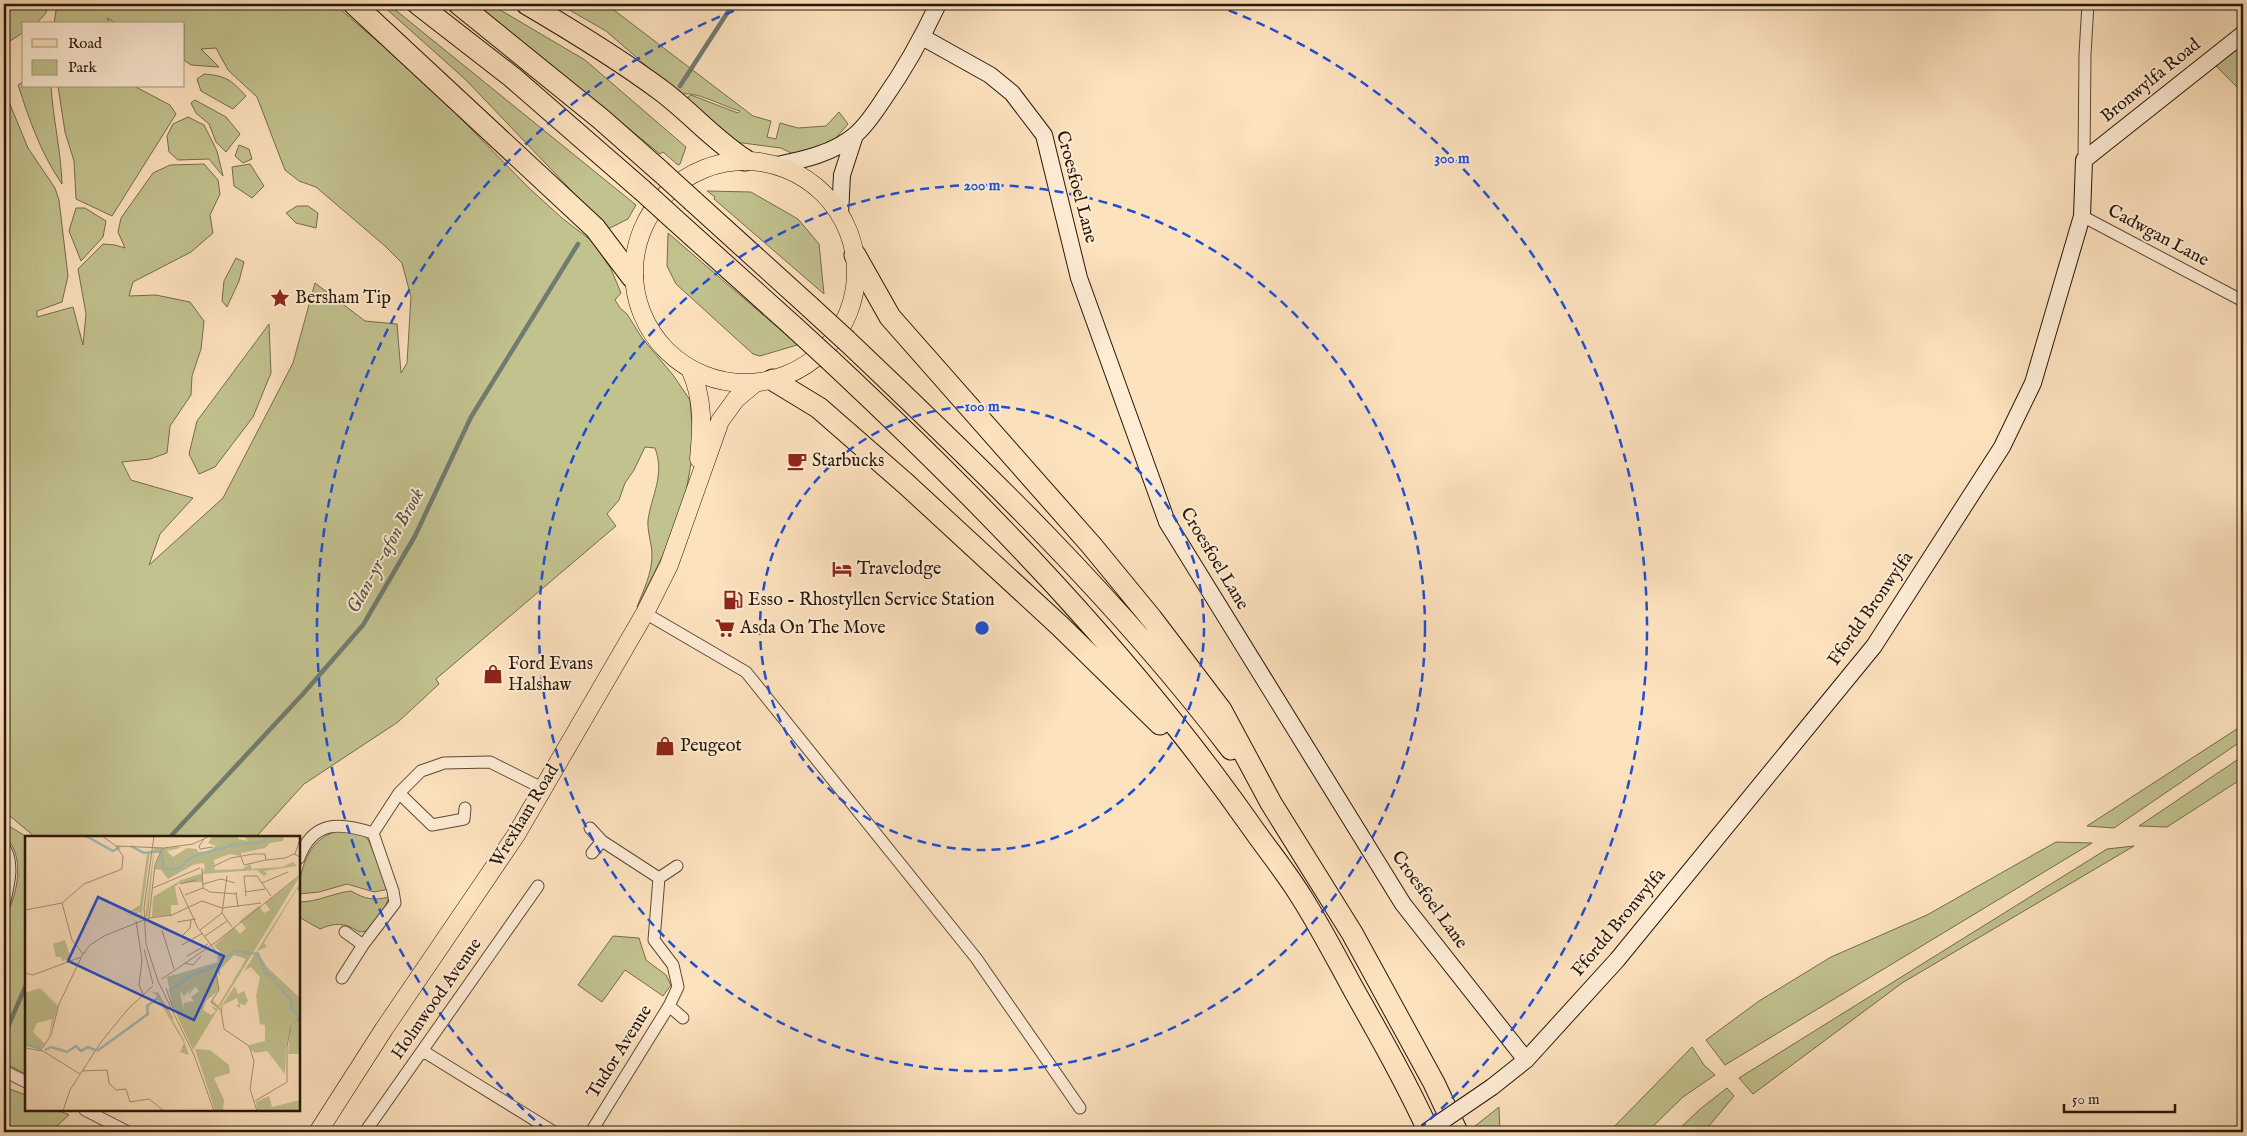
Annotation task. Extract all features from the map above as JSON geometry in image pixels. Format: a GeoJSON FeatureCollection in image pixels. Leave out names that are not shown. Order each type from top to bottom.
{"type":"FeatureCollection","features":[{"type":"Feature","properties":{"kind":"highway"},"geometry":{"type":"LineString","coordinates":[[354,4],[595,228],[632,277]]}},
{"type":"Feature","properties":{"kind":"highway"},"geometry":{"type":"LineString","coordinates":[[418,4],[512,77],[642,190],[830,360],[1023,550],[1112,648],[1174,722],[1226,790],[1302,898],[1408,1084],[1427,1132]]}},
{"type":"Feature","properties":{"kind":"highway"},"geometry":{"type":"LineString","coordinates":[[459,4],[601,119],[660,171],[847,341],[1006,496],[1112,607],[1208,720],[1271,803]]}},
{"type":"Feature","properties":{"kind":"highway"},"geometry":{"type":"LineString","coordinates":[[527,4],[577,33],[662,92],[690,114],[714,139],[745,160]]}},
{"type":"Feature","properties":{"kind":"highway"},"geometry":{"type":"LineString","coordinates":[[855,255],[890,317],[1092,546],[1158,626],[1221,710],[1271,803],[1352,933],[1434,1083],[1457,1132]]}},
{"type":"Feature","properties":{"kind":"highway"},"geometry":{"type":"LineString","coordinates":[[764,381],[819,408],[906,484],[1060,626],[1226,790]]}},
{"type":"Feature","properties":{"kind":"main road"},"geometry":{"type":"LineString","coordinates":[[777,165],[802,160],[828,151],[855,135],[873,115],[900,76],[922,38],[938,4]]}},
{"type":"Feature","properties":{"kind":"main road","name":"Bronwylfa Road"},"geometry":{"type":"LineString","coordinates":[[2084,160],[2243,34]]}},
{"type":"Feature","properties":{"kind":"main road","name":"Croesfoel Lane"},"geometry":{"type":"LineString","coordinates":[[922,38],[990,75],[1012,93],[1044,135],[1079,278],[1167,522],[1403,904],[1526,1060]]}},
{"type":"Feature","properties":{"kind":"main road"},"geometry":{"type":"LineString","coordinates":[[840,214],[842,175],[855,135]]}},
{"type":"Feature","properties":{"kind":"main road"},"geometry":{"type":"LineString","coordinates":[[745,160],[777,165],[796,172],[813,183],[828,197],[840,214],[850,234],[855,255],[856,282],[850,308],[838,333],[820,354],[798,370],[764,381],[721,381],[690,369],[660,346],[640,314],[632,277],[636,241],[652,208],[664,195],[677,182],[709,166],[745,160]]}},
{"type":"Feature","properties":{"kind":"main road","name":"Ffordd Bronwylfa"},"geometry":{"type":"LineString","coordinates":[[1526,1060],[1617,960],[1874,646],[2002,447],[2033,383],[2082,216],[2084,160]]}},
{"type":"Feature","properties":{"kind":"main road","name":"Wrexham Road"},"geometry":{"type":"LineString","coordinates":[[690,369],[698,386],[702,420],[698,482]]}},
{"type":"Feature","properties":{"kind":"main road","name":"Wrexham Road"},"geometry":{"type":"LineString","coordinates":[[318,1132],[384,1029],[516,834],[645,613],[669,566],[720,421],[726,410],[764,381]]}},
{"type":"Feature","properties":{"kind":"main road"},"geometry":{"type":"LineString","coordinates":[[1427,1132],[1492,1087],[1526,1060]]}},
{"type":"Feature","properties":{"kind":"street"},"geometry":{"type":"LineString","coordinates":[[2084,160],[2085,54],[2088,4]]}},
{"type":"Feature","properties":{"kind":"street","name":"Cadwgan Lane"},"geometry":{"type":"LineString","coordinates":[[2082,216],[2243,301]]}},
{"type":"Feature","properties":{"kind":"street"},"geometry":{"type":"LineString","coordinates":[[645,613],[746,672],[976,958],[1080,1108]]}},
{"type":"Feature","properties":{"kind":"street"},"geometry":{"type":"LineString","coordinates":[[373,833],[399,793],[421,771],[444,763],[490,762],[542,788]]}},
{"type":"Feature","properties":{"kind":"street"},"geometry":{"type":"LineString","coordinates":[[399,793],[432,825],[464,819],[465,808]]}},
{"type":"Feature","properties":{"kind":"street"},"geometry":{"type":"LineString","coordinates":[[300,856],[310,837],[320,830],[344,825],[373,833]]}},
{"type":"Feature","properties":{"kind":"street"},"geometry":{"type":"LineString","coordinates":[[590,828],[602,841],[659,878]]}},
{"type":"Feature","properties":{"kind":"street"},"geometry":{"type":"LineString","coordinates":[[342,978],[363,945],[395,903],[394,891],[373,833]]}},
{"type":"Feature","properties":{"kind":"street"},"geometry":{"type":"LineString","coordinates":[[592,853],[602,841]]}},
{"type":"Feature","properties":{"kind":"street"},"geometry":{"type":"LineString","coordinates":[[4,847],[8,853],[10,875],[4,905]]}},
{"type":"Feature","properties":{"kind":"street"},"geometry":{"type":"LineString","coordinates":[[659,878],[677,866]]}},
{"type":"Feature","properties":{"kind":"street"},"geometry":{"type":"LineString","coordinates":[[659,878],[654,940],[674,965],[678,987],[670,1006]]}},
{"type":"Feature","properties":{"kind":"street","name":"Holmwood Avenue"},"geometry":{"type":"LineString","coordinates":[[365,1132],[538,886]]}},
{"type":"Feature","properties":{"kind":"street"},"geometry":{"type":"LineString","coordinates":[[345,932],[363,945]]}},
{"type":"Feature","properties":{"kind":"street","name":"Tudor Avenue"},"geometry":{"type":"LineString","coordinates":[[591,1132],[670,1006],[684,1018]]}},
{"type":"Feature","properties":{"kind":"street"},"geometry":{"type":"LineString","coordinates":[[423,1051],[554,1132]]}},
{"type":"Feature","properties":{"kind":"street"},"geometry":{"type":"LineString","coordinates":[[4,1071],[25,1082]]}},
{"type":"Feature","properties":{"kind":"street"},"geometry":{"type":"LineString","coordinates":[[87,1111],[128,1132]]}},
{"type":"Feature","properties":{"kind":"green space"},"geometry":{"type":"Polygon","coordinates":[[[4,4],[47,4],[46,13],[38,22],[22,22],[22,33],[4,45],[4,4]]]}},
{"type":"Feature","properties":{"kind":"green space"},"geometry":{"type":"Polygon","coordinates":[[[57,4],[334,4],[425,82],[529,188],[562,218],[592,241],[611,269],[621,293],[615,300],[690,400],[694,446],[685,498],[673,535],[637,607],[651,569],[652,551],[648,520],[659,467],[655,448],[645,447],[634,470],[625,483],[619,500],[607,514],[616,526],[436,679],[439,684],[398,722],[304,784],[257,836],[34,836],[4,811],[4,95],[9,102],[28,148],[55,188],[59,200],[68,276],[62,302],[37,311],[37,317],[73,307],[83,345],[86,314],[78,269],[103,244],[125,248],[118,232],[121,218],[153,173],[170,165],[204,164],[218,180],[220,194],[210,215],[213,233],[191,252],[133,282],[129,296],[156,295],[190,302],[204,321],[201,349],[192,376],[191,395],[170,426],[167,453],[150,459],[122,462],[131,480],[193,498],[160,534],[149,565],[223,498],[293,363],[315,283],[365,321],[397,324],[401,373],[407,363],[411,297],[402,263],[316,187],[299,181],[285,170],[257,97],[228,70],[216,48],[201,49],[219,67],[191,65],[185,61],[185,22],[114,22],[107,18],[109,22],[54,22],[57,4]]]}},
{"type":"Feature","properties":{"kind":"green space"},"geometry":{"type":"Polygon","coordinates":[[[381,4],[388,4],[636,205],[628,219],[608,229],[466,80],[381,4]]]}},
{"type":"Feature","properties":{"kind":"green space"},"geometry":{"type":"Polygon","coordinates":[[[476,4],[490,4],[585,60],[686,147],[680,164],[678,165],[663,152],[660,154],[476,4]]]}},
{"type":"Feature","properties":{"kind":"green space"},"geometry":{"type":"Polygon","coordinates":[[[559,4],[606,4],[753,116],[771,121],[767,137],[776,139],[780,123],[798,128],[826,126],[839,112],[848,124],[829,146],[795,155],[781,148],[735,142],[685,99],[691,95],[738,113],[740,111],[693,94],[680,95],[606,31],[559,4]]]}},
{"type":"Feature","properties":{"kind":"green space"},"geometry":{"type":"Polygon","coordinates":[[[2243,34],[2243,93],[2210,60],[2243,34]]]}},
{"type":"Feature","properties":{"kind":"green space"},"geometry":{"type":"Polygon","coordinates":[[[204,74],[228,80],[246,96],[233,109],[201,91],[197,79],[204,74]]]}},
{"type":"Feature","properties":{"kind":"green space"},"geometry":{"type":"Polygon","coordinates":[[[22,82],[22,88],[51,88],[62,184],[54,172],[31,124],[18,85],[22,82]]]}},
{"type":"Feature","properties":{"kind":"green space"},"geometry":{"type":"Polygon","coordinates":[[[58,88],[138,88],[170,105],[176,114],[112,216],[76,199],[74,161],[65,132],[58,88]]]}},
{"type":"Feature","properties":{"kind":"green space"},"geometry":{"type":"Polygon","coordinates":[[[195,100],[226,117],[240,134],[226,152],[216,142],[209,124],[196,113],[191,103],[195,100]]]}},
{"type":"Feature","properties":{"kind":"green space"},"geometry":{"type":"Polygon","coordinates":[[[188,117],[204,125],[217,151],[223,176],[209,159],[178,160],[169,152],[167,136],[173,124],[188,117]]]}},
{"type":"Feature","properties":{"kind":"green space"},"geometry":{"type":"Polygon","coordinates":[[[239,145],[249,149],[252,159],[243,163],[235,156],[239,145]]]}},
{"type":"Feature","properties":{"kind":"green space"},"geometry":{"type":"Polygon","coordinates":[[[250,164],[264,186],[252,198],[234,186],[232,167],[250,164]]]}},
{"type":"Feature","properties":{"kind":"green space"},"geometry":{"type":"Polygon","coordinates":[[[707,191],[751,192],[798,219],[819,244],[824,294],[714,199],[715,197],[707,191]]]}},
{"type":"Feature","properties":{"kind":"green space"},"geometry":{"type":"Polygon","coordinates":[[[297,206],[308,206],[318,213],[316,228],[296,223],[286,213],[297,206]]]}},
{"type":"Feature","properties":{"kind":"green space"},"geometry":{"type":"Polygon","coordinates":[[[76,208],[85,208],[106,221],[103,237],[81,261],[69,231],[76,208]]]}},
{"type":"Feature","properties":{"kind":"green space"},"geometry":{"type":"Polygon","coordinates":[[[668,233],[797,345],[760,356],[753,354],[676,284],[667,266],[668,233]]]}},
{"type":"Feature","properties":{"kind":"green space"},"geometry":{"type":"Polygon","coordinates":[[[236,258],[244,262],[239,281],[227,307],[222,301],[224,281],[236,258]]]}},
{"type":"Feature","properties":{"kind":"green space"},"geometry":{"type":"Polygon","coordinates":[[[269,324],[271,373],[253,417],[215,467],[199,474],[189,454],[197,421],[269,324]]]}},
{"type":"Feature","properties":{"kind":"green space"},"geometry":{"type":"Polygon","coordinates":[[[2243,725],[2243,740],[2114,828],[2087,826],[2243,725]]]}},
{"type":"Feature","properties":{"kind":"green space"},"geometry":{"type":"Polygon","coordinates":[[[2243,756],[2243,778],[2167,827],[2139,826],[2243,756]]]}},
{"type":"Feature","properties":{"kind":"green space"},"geometry":{"type":"Polygon","coordinates":[[[4,823],[25,836],[25,1074],[4,1063],[4,916],[6,917],[14,896],[18,874],[15,853],[11,843],[4,834],[4,823]]]}},
{"type":"Feature","properties":{"kind":"green space"},"geometry":{"type":"Polygon","coordinates":[[[340,831],[363,834],[369,841],[389,889],[374,892],[347,884],[319,892],[300,894],[301,873],[304,863],[314,846],[330,834],[340,831]]]}},
{"type":"Feature","properties":{"kind":"green space"},"geometry":{"type":"Polygon","coordinates":[[[2056,842],[2092,843],[1725,1065],[1706,1040],[1759,1001],[1831,957],[1927,915],[2056,842]]]}},
{"type":"Feature","properties":{"kind":"green space"},"geometry":{"type":"Polygon","coordinates":[[[2134,846],[1902,983],[1753,1094],[1739,1078],[2107,849],[2134,846]]]}},
{"type":"Feature","properties":{"kind":"green space"},"geometry":{"type":"Polygon","coordinates":[[[351,891],[369,899],[389,897],[379,919],[365,931],[360,932],[346,925],[338,924],[320,929],[300,918],[300,902],[313,901],[351,891]]]}},
{"type":"Feature","properties":{"kind":"green space"},"geometry":{"type":"Polygon","coordinates":[[[613,936],[639,938],[646,960],[666,975],[671,985],[663,996],[625,970],[602,1002],[578,985],[613,936]]]}},
{"type":"Feature","properties":{"kind":"green space"},"geometry":{"type":"Polygon","coordinates":[[[1692,1047],[1704,1065],[1715,1075],[1683,1097],[1647,1132],[1609,1132],[1692,1047]]]}},
{"type":"Feature","properties":{"kind":"green space"},"geometry":{"type":"Polygon","coordinates":[[[4,1087],[25,1095],[25,1111],[60,1111],[69,1115],[50,1132],[4,1132],[4,1087]]]}},
{"type":"Feature","properties":{"kind":"green space"},"geometry":{"type":"Polygon","coordinates":[[[1727,1088],[1734,1096],[1704,1132],[1676,1132],[1699,1110],[1727,1088]]]}},
{"type":"Feature","properties":{"kind":"green space"},"geometry":{"type":"Polygon","coordinates":[[[1499,1107],[1500,1132],[1471,1132],[1470,1130],[1499,1107]]]}},
{"type":"Feature","properties":{"kind":"waterway"},"geometry":{"type":"LineString","coordinates":[[680,86],[733,4]]}},
{"type":"Feature","properties":{"kind":"waterway","name":"Glan-yr-afon Brook"},"geometry":{"type":"LineString","coordinates":[[171,836],[302,695],[363,625],[415,536],[471,417],[578,244]]}},
{"type":"Feature","properties":{"kind":"waterway","name":"Glan-yr-afon Brook"},"geometry":{"type":"LineString","coordinates":[[4,1036],[25,987]]}},
{"type":"Feature","properties":{"kind":"place","name":"Bersham Tip"},"geometry":{"type":"Point","coordinates":[280,298]}},
{"type":"Feature","properties":{"kind":"place","name":"Starbucks"},"geometry":{"type":"Point","coordinates":[797,461]}},
{"type":"Feature","properties":{"kind":"place","name":"Travelodge"},"geometry":{"type":"Point","coordinates":[842,569]}},
{"type":"Feature","properties":{"kind":"place","name":"Esso - Rhostyllen Service Station"},"geometry":{"type":"Point","coordinates":[733,600]}},
{"type":"Feature","properties":{"kind":"place","name":"Asda On The Move"},"geometry":{"type":"Point","coordinates":[725,628]}},
{"type":"Feature","properties":{"kind":"place","name":"Ford Evans Halshaw"},"geometry":{"type":"Point","coordinates":[493,674]}},
{"type":"Feature","properties":{"kind":"place","name":"Peugeot"},"geometry":{"type":"Point","coordinates":[665,746]}}]}
